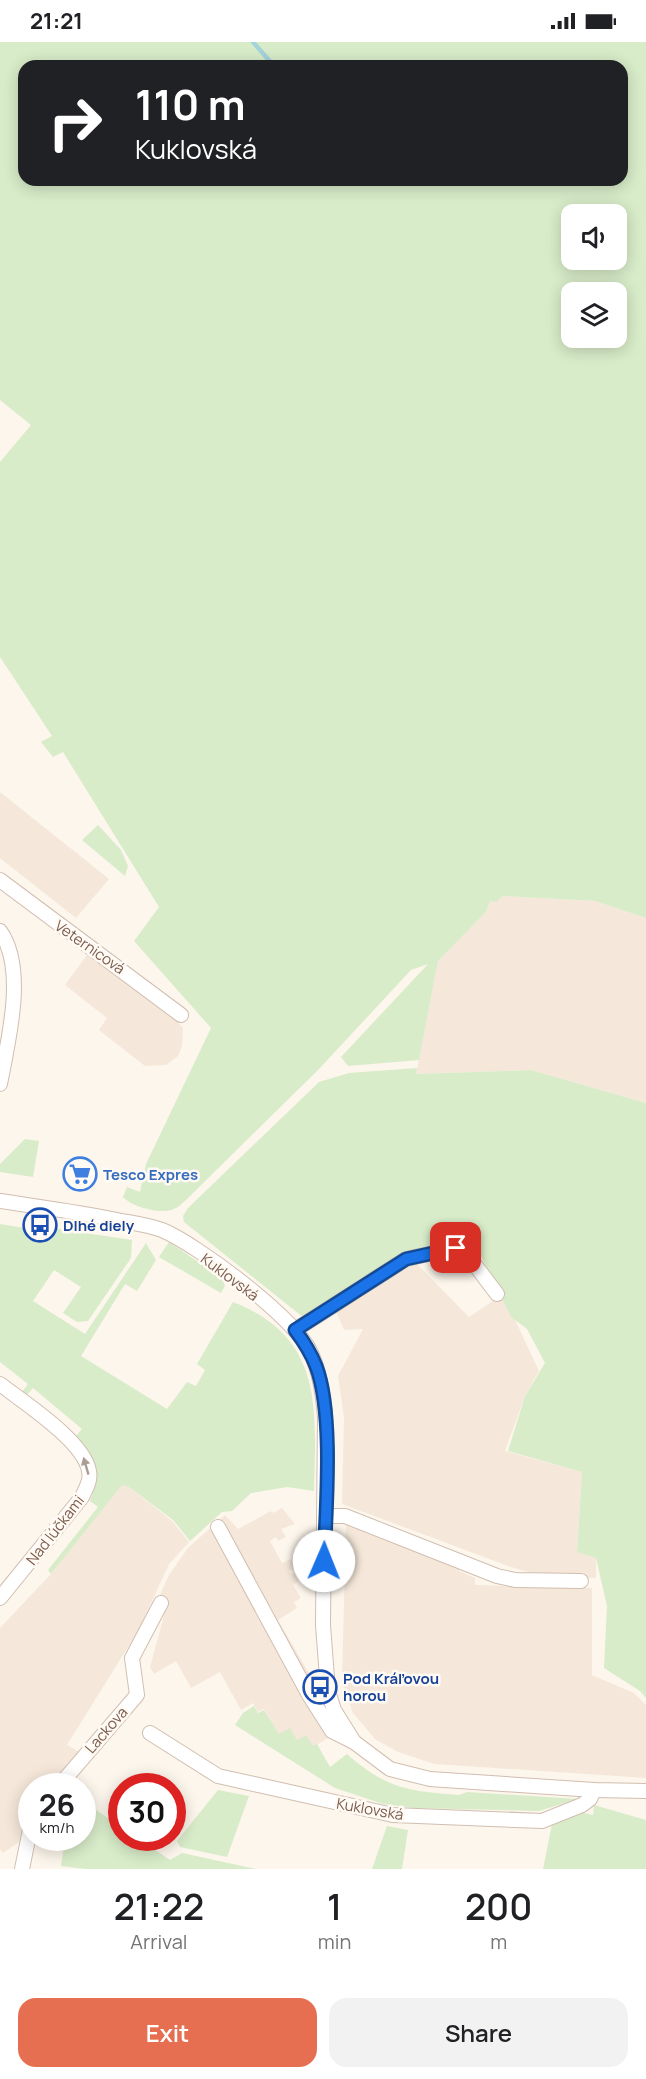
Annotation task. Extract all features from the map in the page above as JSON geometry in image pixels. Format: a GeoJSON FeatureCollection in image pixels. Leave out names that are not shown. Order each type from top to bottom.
{"type":"FeatureCollection","features":[{"type":"Feature","properties":{"kind":"street","name":"Veternicová"},"geometry":{"type":"LineString","coordinates":[[0,880],[181,1015]]}},
{"type":"Feature","properties":{"kind":"street"},"geometry":{"type":"LineString","coordinates":[[0,931],[11,956],[14,990],[0,1084]]}},
{"type":"Feature","properties":{"kind":"street","name":"Kuklovská"},"geometry":{"type":"LineString","coordinates":[[0,1201],[86,1214],[161,1230],[177,1238],[246,1288],[295,1330],[309,1349],[322,1387],[325,1417],[323,1625],[328,1691],[342,1726],[354,1742],[373,1759],[390,1769],[408,1775],[458,1781],[646,1791]]}},
{"type":"Feature","properties":{"kind":"street"},"geometry":{"type":"LineString","coordinates":[[295,1330],[406,1259],[456,1248],[463,1249],[497,1294]]}},
{"type":"Feature","properties":{"kind":"street","name":"Nad lúčkami"},"geometry":{"type":"LineString","coordinates":[[0,1384],[77,1447],[89,1470],[89,1484],[82,1497],[0,1598]]}},
{"type":"Feature","properties":{"kind":"street"},"geometry":{"type":"LineString","coordinates":[[325,1516],[345,1516],[515,1581],[581,1581]]}},
{"type":"Feature","properties":{"kind":"street","name":"Kuklovská"},"geometry":{"type":"LineString","coordinates":[[218,1527],[309,1695],[332,1731],[354,1742]]}},
{"type":"Feature","properties":{"kind":"street","name":"Lackova"},"geometry":{"type":"LineString","coordinates":[[69,1773],[137,1695],[132,1658],[161,1603]]}},
{"type":"Feature","properties":{"kind":"street","name":"Kuklovská"},"geometry":{"type":"LineString","coordinates":[[150,1733],[218,1776],[393,1815],[542,1821],[582,1805],[590,1799],[594,1790]]}},
{"type":"Feature","properties":{"kind":"street"},"geometry":{"type":"LineString","coordinates":[[22,1869],[26,1851]]}},
{"type":"Feature","properties":{"kind":"shaded area"},"geometry":{"type":"Polygon","coordinates":[[[0,792],[109,879],[76,918],[0,858],[0,792]]]}},
{"type":"Feature","properties":{"kind":"shaded area"},"geometry":{"type":"Polygon","coordinates":[[[502,896],[595,901],[646,918],[646,1103],[531,1070],[416,1074],[438,961],[486,912],[490,901],[502,896]]]}},
{"type":"Feature","properties":{"kind":"shaded area"},"geometry":{"type":"Polygon","coordinates":[[[90,951],[174,1018],[183,1028],[182,1046],[178,1056],[166,1065],[145,1066],[99,1030],[107,1018],[65,985],[90,951]]]}},
{"type":"Feature","properties":{"kind":"shaded area"},"geometry":{"type":"Polygon","coordinates":[[[415,1262],[469,1317],[503,1294],[539,1371],[525,1396],[505,1451],[582,1472],[577,1551],[596,1558],[596,1578],[538,1575],[342,1504],[344,1418],[338,1376],[363,1329],[344,1330],[336,1311],[415,1262]]]}},
{"type":"Feature","properties":{"kind":"shaded area"},"geometry":{"type":"Polygon","coordinates":[[[122,1484],[172,1521],[189,1542],[169,1564],[139,1629],[67,1745],[81,1753],[64,1773],[18,1773],[18,1843],[3,1853],[0,1849],[0,1628],[51,1574],[122,1484]]]}},
{"type":"Feature","properties":{"kind":"shaded area"},"geometry":{"type":"Polygon","coordinates":[[[282,1508],[295,1524],[281,1529],[286,1537],[278,1541],[276,1537],[270,1541],[282,1563],[291,1559],[296,1567],[289,1571],[291,1574],[295,1573],[299,1581],[293,1585],[301,1598],[294,1602],[297,1608],[278,1620],[321,1694],[324,1708],[315,1714],[328,1738],[313,1747],[279,1735],[264,1709],[258,1712],[253,1703],[241,1710],[220,1672],[191,1688],[176,1661],[154,1674],[150,1667],[168,1601],[159,1597],[169,1575],[188,1548],[225,1515],[238,1529],[271,1511],[273,1513],[282,1508]]]}},
{"type":"Feature","properties":{"kind":"shaded area"},"geometry":{"type":"Polygon","coordinates":[[[346,1522],[459,1566],[459,1571],[475,1578],[475,1585],[592,1588],[592,1675],[634,1693],[646,1705],[646,1778],[435,1764],[398,1752],[375,1739],[353,1713],[342,1683],[346,1522]]]}},
{"type":"Feature","properties":{"kind":"green space"},"geometry":{"type":"Polygon","coordinates":[[[0,42],[646,42],[646,918],[595,901],[502,896],[496,902],[490,901],[486,912],[438,961],[419,1060],[348,1066],[341,1057],[428,964],[411,970],[319,1069],[179,1206],[162,1211],[140,1207],[127,1201],[123,1197],[127,1187],[140,1192],[146,1164],[211,1028],[134,941],[159,907],[63,752],[53,757],[41,742],[52,736],[0,657],[0,462],[31,425],[0,400],[0,42]]]}},
{"type":"Feature","properties":{"kind":"green space"},"geometry":{"type":"Polygon","coordinates":[[[98,825],[121,850],[128,866],[125,876],[82,840],[98,825]]]}},
{"type":"Feature","properties":{"kind":"green space"},"geometry":{"type":"Polygon","coordinates":[[[417,1068],[416,1074],[531,1070],[646,1103],[646,1698],[640,1691],[604,1668],[607,1606],[596,1558],[577,1552],[582,1472],[508,1451],[525,1396],[545,1363],[527,1329],[511,1317],[474,1241],[404,1255],[304,1318],[184,1222],[183,1216],[188,1208],[319,1082],[349,1073],[417,1068]]]}},
{"type":"Feature","properties":{"kind":"green space"},"geometry":{"type":"Polygon","coordinates":[[[25,1139],[39,1141],[33,1177],[0,1172],[0,1164],[25,1139]]]}},
{"type":"Feature","properties":{"kind":"green space"},"geometry":{"type":"Polygon","coordinates":[[[0,1224],[49,1232],[52,1228],[132,1240],[131,1258],[88,1321],[77,1322],[63,1313],[81,1287],[54,1270],[33,1301],[85,1334],[146,1243],[156,1260],[137,1291],[125,1284],[81,1356],[167,1409],[187,1382],[196,1386],[205,1370],[197,1364],[233,1302],[263,1317],[284,1335],[299,1356],[308,1379],[315,1432],[314,1491],[287,1487],[251,1493],[232,1511],[222,1512],[190,1541],[173,1520],[129,1487],[122,1485],[51,1574],[48,1570],[98,1507],[90,1501],[95,1483],[94,1466],[88,1451],[76,1436],[82,1429],[33,1388],[26,1396],[22,1392],[28,1384],[0,1362],[0,1224]]]}},
{"type":"Feature","properties":{"kind":"green space"},"geometry":{"type":"Polygon","coordinates":[[[169,1242],[223,1279],[225,1286],[221,1293],[159,1257],[169,1242]]]}},
{"type":"Feature","properties":{"kind":"green space"},"geometry":{"type":"Polygon","coordinates":[[[254,1706],[258,1713],[264,1710],[279,1734],[290,1728],[297,1740],[306,1735],[313,1746],[317,1744],[330,1767],[347,1754],[374,1775],[399,1786],[426,1792],[459,1795],[467,1792],[578,1799],[539,1811],[414,1808],[383,1804],[335,1788],[235,1725],[243,1713],[254,1706]]]}},
{"type":"Feature","properties":{"kind":"green space"},"geometry":{"type":"Polygon","coordinates":[[[218,1790],[249,1796],[227,1857],[186,1848],[186,1830],[218,1790]]]}},
{"type":"Feature","properties":{"kind":"green space"},"geometry":{"type":"Polygon","coordinates":[[[594,1805],[646,1820],[646,1869],[543,1869],[552,1824],[580,1812],[593,1815],[594,1805]]]}},
{"type":"Feature","properties":{"kind":"green space"},"geometry":{"type":"Polygon","coordinates":[[[96,1810],[108,1818],[108,1851],[156,1851],[170,1860],[182,1853],[256,1869],[86,1869],[61,1866],[63,1851],[96,1851],[96,1810]]]}},
{"type":"Feature","properties":{"kind":"green space"},"geometry":{"type":"Polygon","coordinates":[[[387,1826],[408,1830],[402,1869],[372,1869],[387,1826]]]}},
{"type":"Feature","properties":{"kind":"waterway"},"geometry":{"type":"LineString","coordinates":[[253,42],[269,60]]}},
{"type":"Feature","properties":{"kind":"place","name":"Tesco Expres"},"geometry":{"type":"Point","coordinates":[80,1174]}},
{"type":"Feature","properties":{"kind":"place","name":"Dlhé diely"},"geometry":{"type":"Point","coordinates":[40,1225]}},
{"type":"Feature","properties":{"kind":"place","name":"Pod Kráľovou horou"},"geometry":{"type":"Point","coordinates":[320,1687]}},
{"type":"Feature","properties":{"kind":"route"},"geometry":{"type":"LineString","coordinates":[[324,1561],[325,1417],[322,1387],[309,1349],[295,1330],[406,1259],[456,1248]]}}]}
